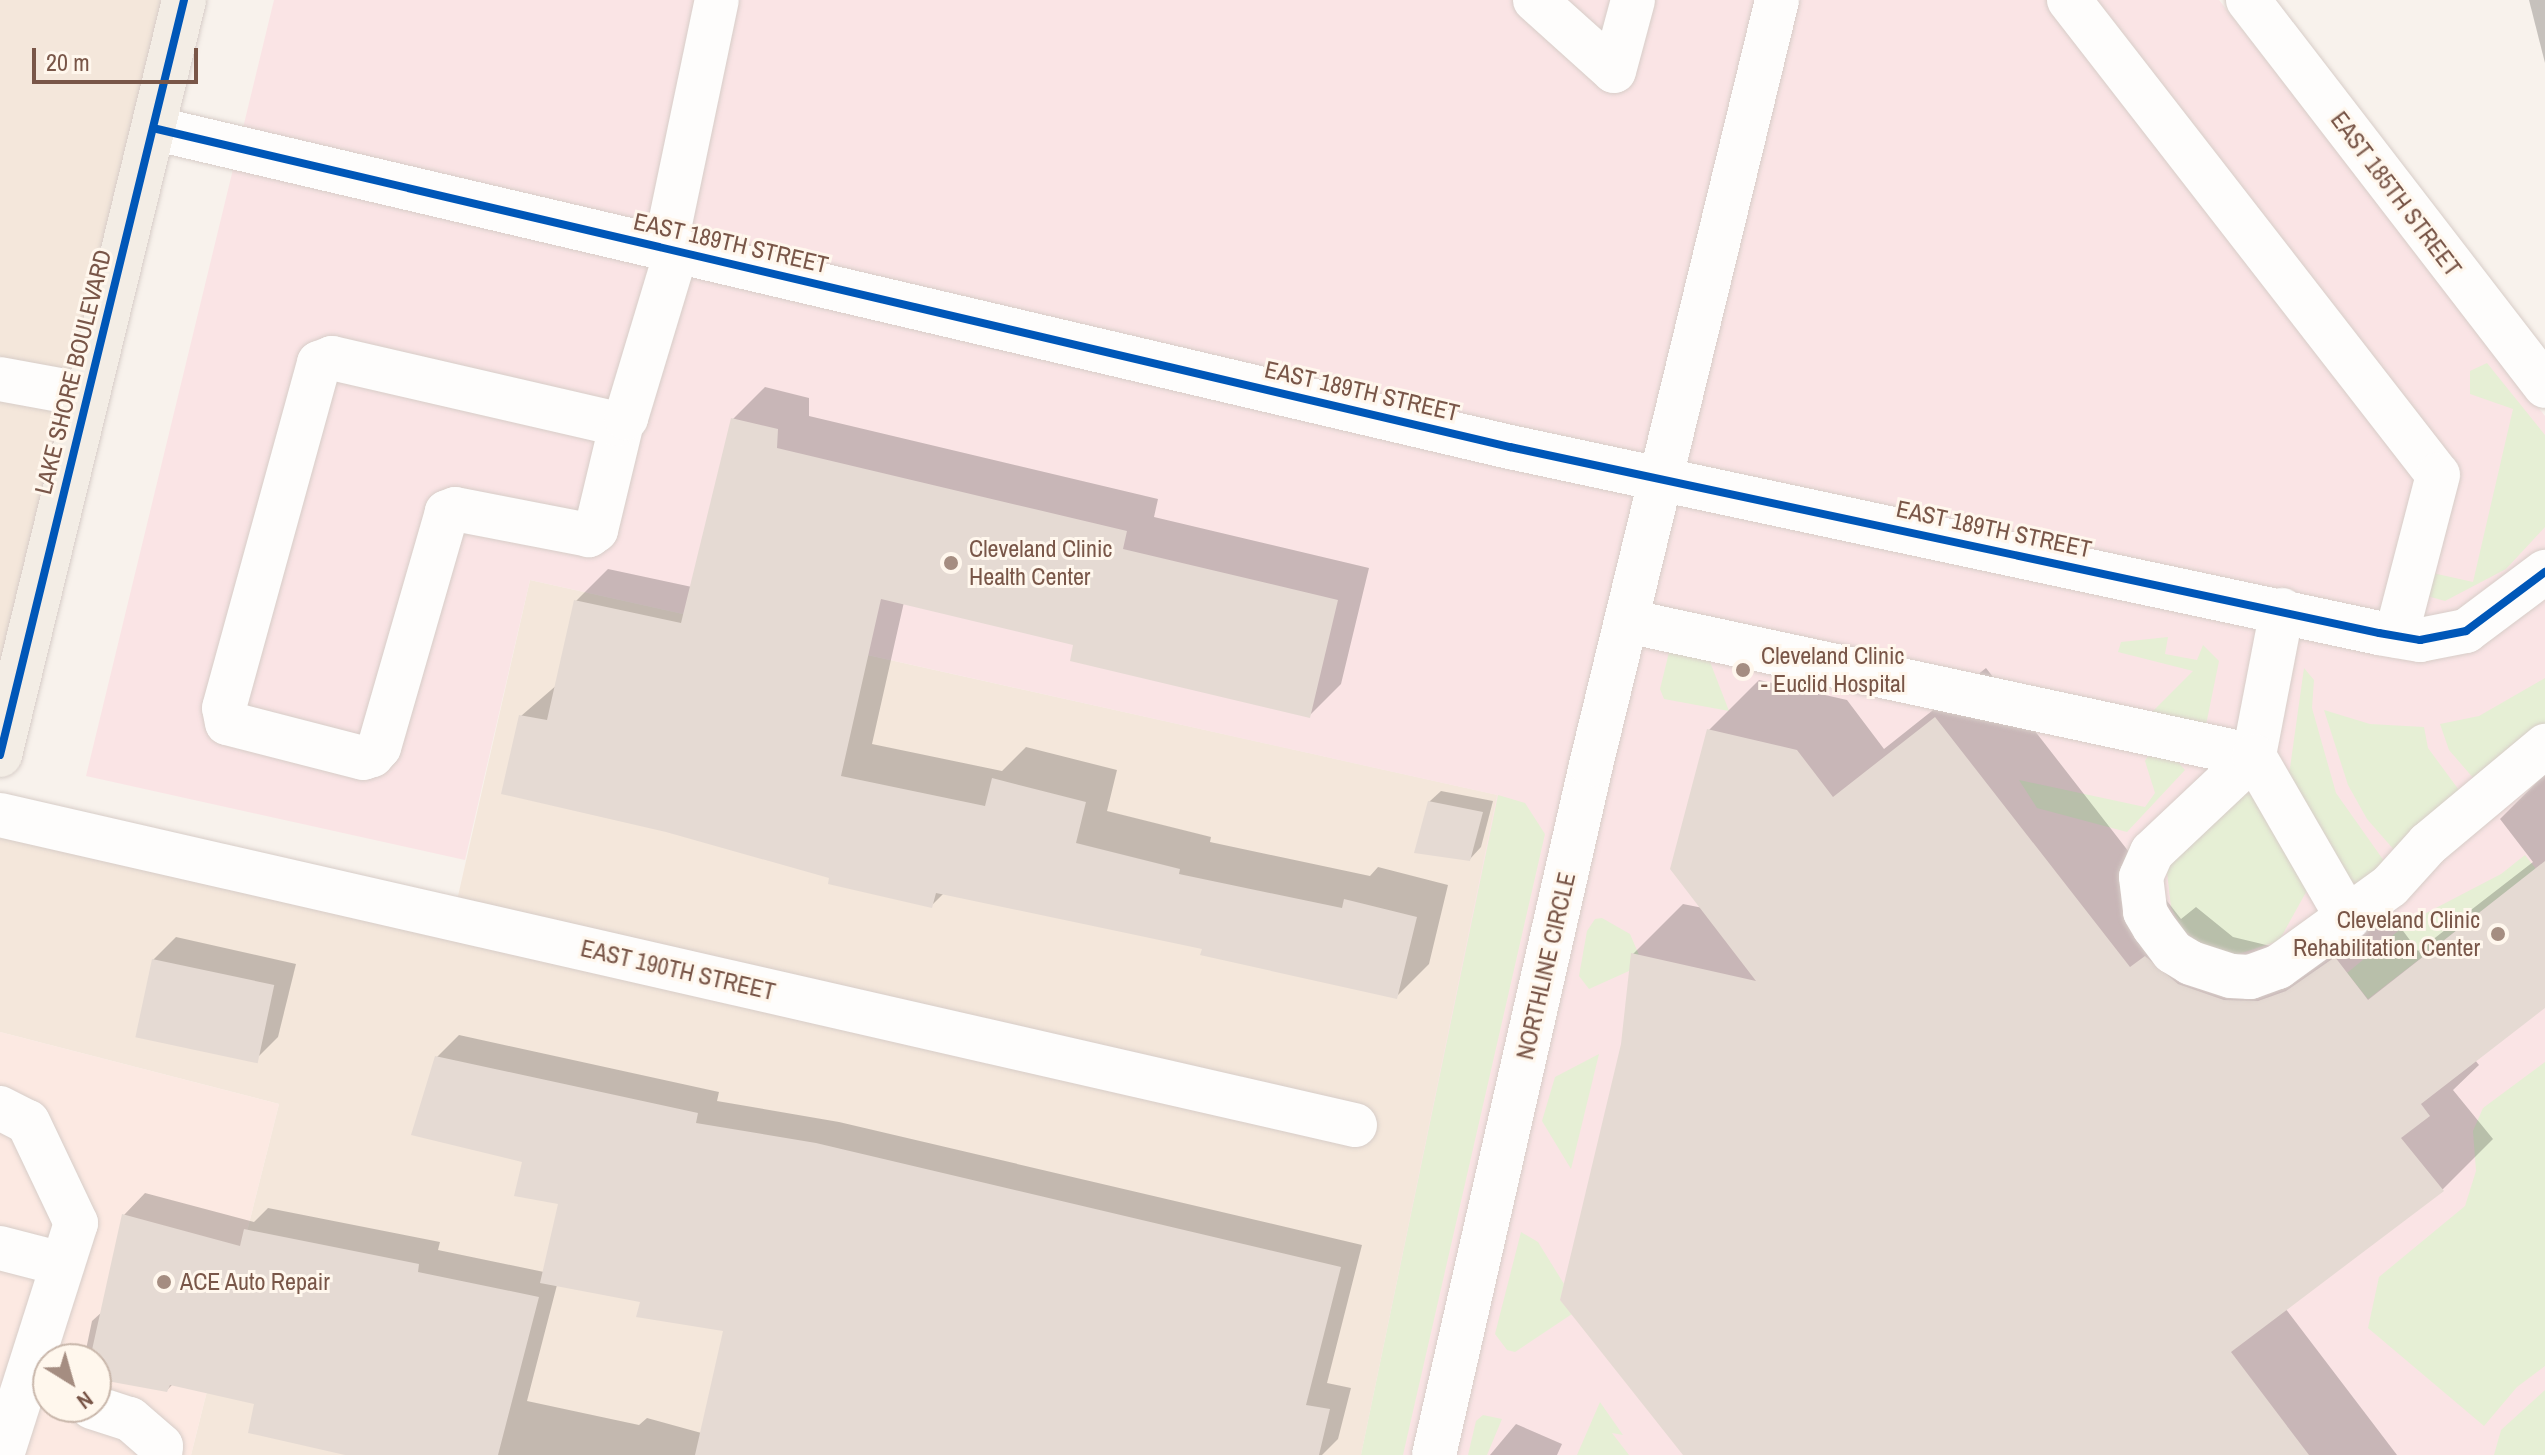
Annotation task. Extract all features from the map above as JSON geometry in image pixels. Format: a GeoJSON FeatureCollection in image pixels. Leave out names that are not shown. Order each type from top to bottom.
{"type":"FeatureCollection","features":[{"type":"Feature","properties":{"kind":"main road","name":"LAKE SHORE BOULEVARD"},"geometry":{"type":"LineString","coordinates":[[0,755],[87,395],[157,129],[184,0]]}},
{"type":"Feature","properties":{"kind":"street"},"geometry":{"type":"LineString","coordinates":[[622,422],[332,358],[319,363],[224,708],[227,723],[363,758],[372,755],[379,747],[447,512],[589,535],[596,530],[622,422],[671,250],[717,0]]}},
{"type":"Feature","properties":{"kind":"street"},"geometry":{"type":"LineString","coordinates":[[1535,0],[1614,71],[1633,0]]}},
{"type":"Feature","properties":{"kind":"street","name":"NORTHLINE CIRCLE"},"geometry":{"type":"LineString","coordinates":[[1434,1455],[1659,478],[1777,0]]}},
{"type":"Feature","properties":{"kind":"street"},"geometry":{"type":"LineString","coordinates":[[2069,0],[2438,475],[2396,636]]}},
{"type":"Feature","properties":{"kind":"street","name":"EAST 185TH STREET"},"geometry":{"type":"LineString","coordinates":[[2248,0],[2545,386]]}},
{"type":"Feature","properties":{"kind":"street","name":"EAST 189TH STREET"},"geometry":{"type":"LineString","coordinates":[[157,129],[1659,478],[2396,636],[2420,640],[2466,631],[2545,572]]}},
{"type":"Feature","properties":{"kind":"street"},"geometry":{"type":"LineString","coordinates":[[0,379],[87,395]]}},
{"type":"Feature","properties":{"kind":"street"},"geometry":{"type":"LineString","coordinates":[[2282,610],[2254,756],[2152,852],[2141,877],[2145,912],[2173,952],[2191,963],[2211,973],[2250,977],[2278,967],[2348,919],[2545,746]]}},
{"type":"Feature","properties":{"kind":"street"},"geometry":{"type":"LineString","coordinates":[[1627,621],[2254,756],[2348,919]]}},
{"type":"Feature","properties":{"kind":"street","name":"EAST 190TH STREET"},"geometry":{"type":"LineString","coordinates":[[0,815],[1355,1125]]}},
{"type":"Feature","properties":{"kind":"street"},"geometry":{"type":"LineString","coordinates":[[0,1108],[28,1122],[76,1223],[62,1264],[46,1343]]}},
{"type":"Feature","properties":{"kind":"street"},"geometry":{"type":"LineString","coordinates":[[0,1248],[62,1264]]}},
{"type":"Feature","properties":{"kind":"street"},"geometry":{"type":"LineString","coordinates":[[2,1455],[32,1397]]}},
{"type":"Feature","properties":{"kind":"street"},"geometry":{"type":"LineString","coordinates":[[112,1413],[130,1419],[161,1446],[160,1455]]}},
{"type":"Feature","properties":{"kind":"shaded area"},"geometry":{"type":"Polygon","coordinates":[[[0,0],[184,0],[0,755],[0,0]]]}},
{"type":"Feature","properties":{"kind":"shaded area","name":"Cleveland Clinic - Euclid Hospital"},"geometry":{"type":"Polygon","coordinates":[[[274,0],[2219,0],[2545,416],[2545,1455],[1361,1455],[1497,795],[530,580],[465,860],[86,776],[274,0]]]}},
{"type":"Feature","properties":{"kind":"shaded area"},"geometry":{"type":"Polygon","coordinates":[[[530,580],[1498,795],[1361,1455],[191,1455],[279,1104],[0,1032],[0,815],[453,918],[530,580]]]}},
{"type":"Feature","properties":{"kind":"shaded area"},"geometry":{"type":"Polygon","coordinates":[[[0,1032],[279,1104],[191,1455],[0,1455],[0,1032]]]}},
{"type":"Feature","properties":{"kind":"green space"},"geometry":{"type":"Polygon","coordinates":[[[2487,363],[2545,435],[2545,527],[2506,569],[2445,601],[2424,595],[2428,572],[2473,582],[2513,409],[2470,394],[2470,371],[2487,363]]]}},
{"type":"Feature","properties":{"kind":"green space"},"geometry":{"type":"Polygon","coordinates":[[[2168,637],[2165,654],[2197,660],[2203,645],[2219,661],[2206,725],[2151,713],[2193,671],[2118,652],[2121,642],[2168,637]]]}},
{"type":"Feature","properties":{"kind":"green space"},"geometry":{"type":"Polygon","coordinates":[[[1672,640],[1707,654],[1729,711],[1664,699],[1660,689],[1672,640]]]}},
{"type":"Feature","properties":{"kind":"green space"},"geometry":{"type":"Polygon","coordinates":[[[2304,668],[2314,680],[2312,708],[2336,793],[2389,868],[2353,889],[2289,775],[2304,668]]]}},
{"type":"Feature","properties":{"kind":"green space"},"geometry":{"type":"Polygon","coordinates":[[[2545,678],[2545,738],[2481,787],[2449,750],[2440,724],[2479,716],[2545,678]]]}},
{"type":"Feature","properties":{"kind":"green space"},"geometry":{"type":"Polygon","coordinates":[[[2324,710],[2370,724],[2424,727],[2428,748],[2467,801],[2402,859],[2367,819],[2348,785],[2324,710]]]}},
{"type":"Feature","properties":{"kind":"green space"},"geometry":{"type":"Polygon","coordinates":[[[2148,756],[2177,761],[2185,770],[2127,832],[2037,808],[2019,780],[2145,807],[2155,793],[2145,761],[2148,756]]]}},
{"type":"Feature","properties":{"kind":"green space"},"geometry":{"type":"Polygon","coordinates":[[[2246,782],[2310,885],[2279,941],[2232,956],[2198,942],[2182,929],[2171,907],[2167,872],[2175,855],[2246,782]]]}},
{"type":"Feature","properties":{"kind":"green space"},"geometry":{"type":"Polygon","coordinates":[[[1498,795],[1525,803],[1545,834],[1403,1455],[1361,1455],[1498,795]]]}},
{"type":"Feature","properties":{"kind":"green space"},"geometry":{"type":"Polygon","coordinates":[[[2525,855],[2536,869],[2368,999],[2347,973],[2409,922],[2501,874],[2525,855]]]}},
{"type":"Feature","properties":{"kind":"green space"},"geometry":{"type":"Polygon","coordinates":[[[1602,918],[1630,934],[1639,955],[1629,971],[1589,989],[1579,976],[1587,931],[1595,919],[1602,918]]]}},
{"type":"Feature","properties":{"kind":"green space"},"geometry":{"type":"Polygon","coordinates":[[[1599,1054],[1571,1169],[1542,1121],[1555,1077],[1599,1054]]]}},
{"type":"Feature","properties":{"kind":"green space"},"geometry":{"type":"Polygon","coordinates":[[[2545,1062],[2545,1366],[2517,1387],[2484,1426],[2368,1328],[2379,1277],[2465,1206],[2476,1171],[2473,1131],[2483,1108],[2545,1062]]]}},
{"type":"Feature","properties":{"kind":"green space"},"geometry":{"type":"Polygon","coordinates":[[[1521,1232],[1538,1242],[1564,1284],[1560,1300],[1572,1314],[1515,1352],[1507,1350],[1495,1334],[1521,1232]]]}},
{"type":"Feature","properties":{"kind":"green space"},"geometry":{"type":"Polygon","coordinates":[[[2545,1390],[2545,1455],[2494,1455],[2501,1430],[2545,1390]]]}},
{"type":"Feature","properties":{"kind":"green space"},"geometry":{"type":"Polygon","coordinates":[[[1600,1402],[1623,1435],[1612,1433],[1629,1455],[1577,1455],[1600,1402]]]}},
{"type":"Feature","properties":{"kind":"green space"},"geometry":{"type":"Polygon","coordinates":[[[1483,1415],[1502,1419],[1487,1455],[1468,1455],[1476,1421],[1483,1415]]]}},
{"type":"Feature","properties":{"kind":"building"},"geometry":{"type":"Polygon","coordinates":[[[731,418],[778,429],[777,448],[1127,531],[1123,549],[1338,600],[1310,718],[1070,661],[1073,645],[881,599],[841,776],[985,806],[992,778],[1086,802],[1076,843],[1180,869],[1179,874],[1342,908],[1344,899],[1417,917],[1397,999],[1200,955],[1202,949],[936,893],[932,908],[828,884],[829,878],[666,832],[501,794],[519,715],[547,720],[574,600],[681,623],[731,418]]]}},
{"type":"Feature","properties":{"kind":"building","name":"Cleveland Clinic - Euclid Hospital"},"geometry":{"type":"Polygon","coordinates":[[[1935,717],[2130,967],[2145,956],[2178,984],[2224,1000],[2258,1001],[2286,991],[2335,957],[2368,1000],[2545,861],[2545,1008],[2421,1104],[2430,1116],[2401,1138],[2444,1191],[2231,1352],[2309,1455],[1683,1455],[1560,1300],[1621,1044],[1631,953],[1756,981],[1670,869],[1707,729],[1797,750],[1833,797],[1935,717]]]}},
{"type":"Feature","properties":{"kind":"building"},"geometry":{"type":"Polygon","coordinates":[[[1428,801],[1483,812],[1470,861],[1414,853],[1428,801]]]}},
{"type":"Feature","properties":{"kind":"building"},"geometry":{"type":"Polygon","coordinates":[[[152,959],[274,985],[258,1063],[135,1037],[152,959]]]}},
{"type":"Feature","properties":{"kind":"building"},"geometry":{"type":"Polygon","coordinates":[[[435,1056],[698,1113],[696,1123],[816,1143],[1341,1267],[1306,1405],[1330,1409],[1319,1455],[695,1455],[723,1331],[636,1317],[640,1302],[540,1283],[558,1204],[514,1196],[522,1162],[411,1135],[435,1056]]]}},
{"type":"Feature","properties":{"kind":"building"},"geometry":{"type":"Polygon","coordinates":[[[122,1214],[240,1246],[244,1229],[419,1264],[418,1272],[539,1297],[498,1455],[345,1455],[248,1433],[254,1404],[170,1385],[167,1392],[112,1382],[112,1343],[94,1343],[122,1214]]]}},
{"type":"Feature","properties":{"kind":"cycle path"},"geometry":{"type":"LineString","coordinates":[[0,755],[184,0]]}},
{"type":"Feature","properties":{"kind":"cycle path"},"geometry":{"type":"LineString","coordinates":[[157,129],[1510,447],[2379,633],[2420,640],[2466,631],[2545,572]]}},
{"type":"Feature","properties":{"kind":"place","name":"Cleveland Clinic Health Center"},"geometry":{"type":"Point","coordinates":[951,563]}},
{"type":"Feature","properties":{"kind":"place","name":"Cleveland Clinic - Euclid Hospital"},"geometry":{"type":"Point","coordinates":[1743,670]}},
{"type":"Feature","properties":{"kind":"place","name":"Cleveland Clinic Rehabilitation Center"},"geometry":{"type":"Point","coordinates":[2498,934]}},
{"type":"Feature","properties":{"kind":"place","name":"ACE Auto Repair"},"geometry":{"type":"Point","coordinates":[164,1282]}}]}
